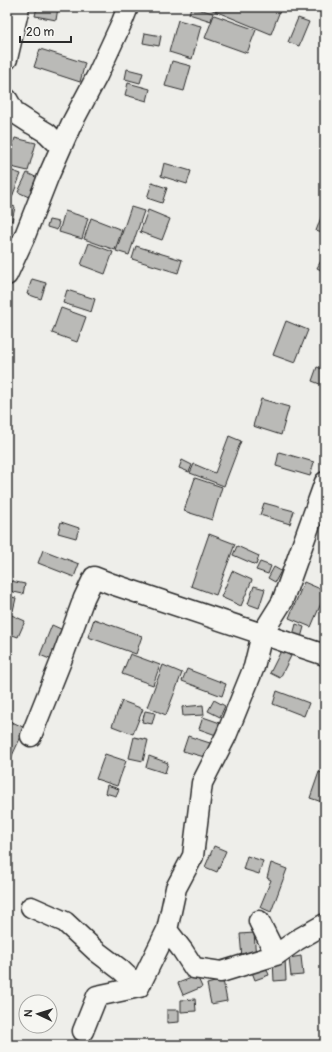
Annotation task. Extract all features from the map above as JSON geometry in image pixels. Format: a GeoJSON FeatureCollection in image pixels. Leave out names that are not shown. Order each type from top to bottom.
{"type":"FeatureCollection","features":[{"type":"Feature","properties":{"kind":"street"},"geometry":{"type":"LineString","coordinates":[[7,59],[19,7]]}},
{"type":"Feature","properties":{"kind":"street"},"geometry":{"type":"LineString","coordinates":[[7,275],[24,238],[61,147],[97,76],[128,7]]}},
{"type":"Feature","properties":{"kind":"street"},"geometry":{"type":"LineString","coordinates":[[7,99],[15,113],[47,133],[61,147]]}},
{"type":"Feature","properties":{"kind":"street"},"geometry":{"type":"LineString","coordinates":[[139,987],[167,930],[176,888],[193,856],[202,783],[226,736],[254,667],[262,634],[282,602],[325,482]]}},
{"type":"Feature","properties":{"kind":"street"},"geometry":{"type":"LineString","coordinates":[[31,736],[62,661],[84,598],[94,577],[325,655]]}},
{"type":"Feature","properties":{"kind":"street"},"geometry":{"type":"LineString","coordinates":[[31,907],[65,922],[96,951],[121,970],[139,987]]}},
{"type":"Feature","properties":{"kind":"street"},"geometry":{"type":"LineString","coordinates":[[258,921],[276,955]]}},
{"type":"Feature","properties":{"kind":"street"},"geometry":{"type":"LineString","coordinates":[[167,930],[194,968],[221,972],[276,955],[297,940],[325,924]]}},
{"type":"Feature","properties":{"kind":"street"},"geometry":{"type":"LineString","coordinates":[[83,1031],[98,996],[139,987]]}},
{"type":"Feature","properties":{"kind":"building"},"geometry":{"type":"Polygon","coordinates":[[[37,7],[58,8],[56,20],[35,16],[37,7]]]}},
{"type":"Feature","properties":{"kind":"building"},"geometry":{"type":"Polygon","coordinates":[[[191,7],[213,13],[211,21],[189,14],[191,7]]]}},
{"type":"Feature","properties":{"kind":"building"},"geometry":{"type":"Polygon","coordinates":[[[211,7],[281,8],[271,34],[210,9],[211,7]]]}},
{"type":"Feature","properties":{"kind":"building"},"geometry":{"type":"Polygon","coordinates":[[[214,15],[256,30],[247,53],[205,38],[214,15]]]}},
{"type":"Feature","properties":{"kind":"building"},"geometry":{"type":"Polygon","coordinates":[[[298,18],[309,22],[299,46],[288,42],[298,18]]]}},
{"type":"Feature","properties":{"kind":"building"},"geometry":{"type":"Polygon","coordinates":[[[178,20],[201,26],[192,59],[169,52],[178,20]]]}},
{"type":"Feature","properties":{"kind":"building"},"geometry":{"type":"Polygon","coordinates":[[[145,33],[161,36],[159,46],[143,43],[145,33]]]}},
{"type":"Feature","properties":{"kind":"building"},"geometry":{"type":"Polygon","coordinates":[[[40,49],[85,63],[80,82],[34,67],[40,49]]]}},
{"type":"Feature","properties":{"kind":"building"},"geometry":{"type":"Polygon","coordinates":[[[172,61],[191,66],[184,91],[165,86],[172,61]]]}},
{"type":"Feature","properties":{"kind":"building"},"geometry":{"type":"Polygon","coordinates":[[[127,69],[143,73],[140,83],[125,79],[127,69]]]}},
{"type":"Feature","properties":{"kind":"building"},"geometry":{"type":"Polygon","coordinates":[[[128,83],[150,89],[147,101],[125,95],[128,83]]]}},
{"type":"Feature","properties":{"kind":"building"},"geometry":{"type":"Polygon","coordinates":[[[15,138],[36,143],[28,171],[7,166],[15,138]]]}},
{"type":"Feature","properties":{"kind":"building"},"geometry":{"type":"Polygon","coordinates":[[[164,163],[191,171],[187,184],[161,176],[164,163]]]}},
{"type":"Feature","properties":{"kind":"building"},"geometry":{"type":"Polygon","coordinates":[[[7,169],[21,174],[10,202],[7,201],[7,169]]]}},
{"type":"Feature","properties":{"kind":"building"},"geometry":{"type":"Polygon","coordinates":[[[27,173],[42,180],[33,199],[18,192],[27,173]]]}},
{"type":"Feature","properties":{"kind":"building"},"geometry":{"type":"Polygon","coordinates":[[[152,183],[167,188],[162,203],[147,198],[152,183]]]}},
{"type":"Feature","properties":{"kind":"building"},"geometry":{"type":"Polygon","coordinates":[[[7,204],[15,207],[12,221],[7,219],[7,204]]]}},
{"type":"Feature","properties":{"kind":"building"},"geometry":{"type":"Polygon","coordinates":[[[131,207],[144,211],[129,255],[116,251],[131,207]]]}},
{"type":"Feature","properties":{"kind":"building"},"geometry":{"type":"Polygon","coordinates":[[[148,210],[170,219],[162,240],[140,232],[148,210]]]}},
{"type":"Feature","properties":{"kind":"building"},"geometry":{"type":"Polygon","coordinates":[[[65,211],[88,218],[82,239],[59,232],[65,211]]]}},
{"type":"Feature","properties":{"kind":"building"},"geometry":{"type":"Polygon","coordinates":[[[323,212],[325,213],[325,234],[316,231],[323,212]]]}},
{"type":"Feature","properties":{"kind":"building"},"geometry":{"type":"Polygon","coordinates":[[[91,218],[122,230],[115,250],[84,239],[91,218]]]}},
{"type":"Feature","properties":{"kind":"building"},"geometry":{"type":"Polygon","coordinates":[[[49,220],[59,222],[57,230],[47,227],[49,220]]]}},
{"type":"Feature","properties":{"kind":"building"},"geometry":{"type":"Polygon","coordinates":[[[89,243],[113,252],[105,274],[81,265],[89,243]]]}},
{"type":"Feature","properties":{"kind":"building"},"geometry":{"type":"Polygon","coordinates":[[[136,246],[182,260],[178,273],[132,259],[136,246]]]}},
{"type":"Feature","properties":{"kind":"building"},"geometry":{"type":"Polygon","coordinates":[[[323,257],[325,258],[325,272],[317,268],[323,257]]]}},
{"type":"Feature","properties":{"kind":"building"},"geometry":{"type":"Polygon","coordinates":[[[32,279],[46,283],[41,299],[27,294],[32,279]]]}},
{"type":"Feature","properties":{"kind":"building"},"geometry":{"type":"Polygon","coordinates":[[[67,290],[95,299],[91,312],[63,303],[67,290]]]}},
{"type":"Feature","properties":{"kind":"building"},"geometry":{"type":"Polygon","coordinates":[[[61,308],[86,317],[77,342],[52,333],[61,308]]]}},
{"type":"Feature","properties":{"kind":"building"},"geometry":{"type":"Polygon","coordinates":[[[286,321],[308,330],[295,363],[273,355],[286,321]]]}},
{"type":"Feature","properties":{"kind":"building"},"geometry":{"type":"Polygon","coordinates":[[[317,367],[325,370],[325,386],[312,381],[317,367]]]}},
{"type":"Feature","properties":{"kind":"building"},"geometry":{"type":"Polygon","coordinates":[[[261,399],[289,407],[281,435],[253,426],[261,399]]]}},
{"type":"Feature","properties":{"kind":"building"},"geometry":{"type":"Polygon","coordinates":[[[229,436],[241,441],[224,486],[190,473],[194,464],[215,473],[229,436]]]}},
{"type":"Feature","properties":{"kind":"building"},"geometry":{"type":"Polygon","coordinates":[[[279,452],[314,462],[310,476],[276,466],[279,452]]]}},
{"type":"Feature","properties":{"kind":"building"},"geometry":{"type":"Polygon","coordinates":[[[182,460],[192,465],[189,472],[179,468],[182,460]]]}},
{"type":"Feature","properties":{"kind":"building"},"geometry":{"type":"Polygon","coordinates":[[[195,478],[222,487],[212,520],[184,511],[195,478]]]}},
{"type":"Feature","properties":{"kind":"building"},"geometry":{"type":"Polygon","coordinates":[[[264,503],[294,511],[290,524],[260,515],[264,503]]]}},
{"type":"Feature","properties":{"kind":"building"},"geometry":{"type":"Polygon","coordinates":[[[61,522],[79,528],[76,538],[58,533],[61,522]]]}},
{"type":"Feature","properties":{"kind":"building"},"geometry":{"type":"Polygon","coordinates":[[[209,534],[235,544],[216,595],[191,586],[209,534]]]}},
{"type":"Feature","properties":{"kind":"building"},"geometry":{"type":"Polygon","coordinates":[[[237,546],[259,556],[256,565],[233,555],[237,546]]]}},
{"type":"Feature","properties":{"kind":"building"},"geometry":{"type":"Polygon","coordinates":[[[43,550],[79,564],[74,577],[38,563],[43,550]]]}},
{"type":"Feature","properties":{"kind":"building"},"geometry":{"type":"Polygon","coordinates":[[[260,562],[271,566],[268,574],[256,570],[260,562]]]}},
{"type":"Feature","properties":{"kind":"building"},"geometry":{"type":"Polygon","coordinates":[[[274,567],[281,571],[275,582],[268,578],[274,567]]]}},
{"type":"Feature","properties":{"kind":"building"},"geometry":{"type":"Polygon","coordinates":[[[232,571],[252,580],[241,606],[221,597],[232,571]]]}},
{"type":"Feature","properties":{"kind":"building"},"geometry":{"type":"Polygon","coordinates":[[[11,581],[25,584],[23,594],[9,591],[11,581]]]}},
{"type":"Feature","properties":{"kind":"building"},"geometry":{"type":"Polygon","coordinates":[[[304,582],[325,591],[311,627],[289,618],[304,582]]]}},
{"type":"Feature","properties":{"kind":"building"},"geometry":{"type":"Polygon","coordinates":[[[254,586],[265,589],[259,608],[248,604],[254,586]]]}},
{"type":"Feature","properties":{"kind":"building"},"geometry":{"type":"Polygon","coordinates":[[[7,596],[16,598],[13,611],[7,610],[7,596]]]}},
{"type":"Feature","properties":{"kind":"building"},"geometry":{"type":"Polygon","coordinates":[[[7,613],[25,621],[18,637],[7,633],[7,613]]]}},
{"type":"Feature","properties":{"kind":"building"},"geometry":{"type":"Polygon","coordinates":[[[94,619],[142,636],[136,654],[88,637],[94,619]]]}},
{"type":"Feature","properties":{"kind":"building"},"geometry":{"type":"Polygon","coordinates":[[[296,624],[304,627],[300,641],[292,639],[296,624]]]}},
{"type":"Feature","properties":{"kind":"building"},"geometry":{"type":"Polygon","coordinates":[[[52,625],[63,630],[52,660],[40,655],[52,625]]]}},
{"type":"Feature","properties":{"kind":"building"},"geometry":{"type":"Polygon","coordinates":[[[281,651],[291,656],[280,678],[270,673],[281,651]]]}},
{"type":"Feature","properties":{"kind":"building"},"geometry":{"type":"Polygon","coordinates":[[[130,654],[160,665],[153,685],[122,674],[130,654]]]}},
{"type":"Feature","properties":{"kind":"building"},"geometry":{"type":"Polygon","coordinates":[[[163,665],[182,673],[166,715],[147,707],[163,665]]]}},
{"type":"Feature","properties":{"kind":"building"},"geometry":{"type":"Polygon","coordinates":[[[187,669],[226,684],[222,696],[182,681],[187,669]]]}},
{"type":"Feature","properties":{"kind":"building"},"geometry":{"type":"Polygon","coordinates":[[[277,691],[309,703],[304,716],[273,704],[277,691]]]}},
{"type":"Feature","properties":{"kind":"building"},"geometry":{"type":"Polygon","coordinates":[[[214,700],[225,706],[220,717],[208,711],[214,700]]]}},
{"type":"Feature","properties":{"kind":"building"},"geometry":{"type":"Polygon","coordinates":[[[122,701],[143,709],[133,734],[112,726],[122,701]]]}},
{"type":"Feature","properties":{"kind":"building"},"geometry":{"type":"Polygon","coordinates":[[[203,705],[204,715],[183,716],[182,707],[203,705]]]}},
{"type":"Feature","properties":{"kind":"building"},"geometry":{"type":"Polygon","coordinates":[[[145,711],[155,713],[152,724],[142,722],[145,711]]]}},
{"type":"Feature","properties":{"kind":"building"},"geometry":{"type":"Polygon","coordinates":[[[203,717],[223,724],[219,736],[199,729],[203,717]]]}},
{"type":"Feature","properties":{"kind":"building"},"geometry":{"type":"Polygon","coordinates":[[[10,721],[25,728],[10,760],[7,759],[7,741],[9,737],[7,736],[7,728],[10,721]]]}},
{"type":"Feature","properties":{"kind":"building"},"geometry":{"type":"Polygon","coordinates":[[[188,736],[213,744],[208,758],[183,751],[188,736]]]}},
{"type":"Feature","properties":{"kind":"building"},"geometry":{"type":"Polygon","coordinates":[[[134,737],[148,740],[143,761],[129,758],[134,737]]]}},
{"type":"Feature","properties":{"kind":"building"},"geometry":{"type":"Polygon","coordinates":[[[105,754],[126,761],[117,786],[96,779],[105,754]]]}},
{"type":"Feature","properties":{"kind":"building"},"geometry":{"type":"Polygon","coordinates":[[[149,756],[168,763],[165,773],[146,767],[149,756]]]}},
{"type":"Feature","properties":{"kind":"building"},"geometry":{"type":"Polygon","coordinates":[[[319,772],[325,774],[325,803],[310,798],[319,772]]]}},
{"type":"Feature","properties":{"kind":"building"},"geometry":{"type":"Polygon","coordinates":[[[107,785],[119,789],[116,796],[105,793],[107,785]]]}},
{"type":"Feature","properties":{"kind":"building"},"geometry":{"type":"Polygon","coordinates":[[[214,846],[226,851],[217,872],[205,867],[214,846]]]}},
{"type":"Feature","properties":{"kind":"building"},"geometry":{"type":"Polygon","coordinates":[[[247,856],[263,861],[259,874],[243,869],[247,856]]]}},
{"type":"Feature","properties":{"kind":"building"},"geometry":{"type":"Polygon","coordinates":[[[271,863],[287,869],[271,912],[260,907],[271,880],[267,878],[271,863]]]}},
{"type":"Feature","properties":{"kind":"building"},"geometry":{"type":"Polygon","coordinates":[[[254,933],[256,958],[242,959],[240,934],[254,933]]]}},
{"type":"Feature","properties":{"kind":"building"},"geometry":{"type":"Polygon","coordinates":[[[301,956],[303,975],[291,976],[289,958],[301,956]]]}},
{"type":"Feature","properties":{"kind":"building"},"geometry":{"type":"Polygon","coordinates":[[[285,958],[286,980],[274,981],[273,959],[285,958]]]}},
{"type":"Feature","properties":{"kind":"building"},"geometry":{"type":"Polygon","coordinates":[[[264,962],[269,975],[255,980],[250,967],[264,962]]]}},
{"type":"Feature","properties":{"kind":"building"},"geometry":{"type":"Polygon","coordinates":[[[197,976],[202,987],[183,995],[178,983],[197,976]]]}},
{"type":"Feature","properties":{"kind":"building"},"geometry":{"type":"Polygon","coordinates":[[[223,980],[227,1001],[211,1004],[207,984],[223,980]]]}},
{"type":"Feature","properties":{"kind":"building"},"geometry":{"type":"Polygon","coordinates":[[[195,999],[196,1011],[181,1012],[181,1000],[195,999]]]}},
{"type":"Feature","properties":{"kind":"building"},"geometry":{"type":"Polygon","coordinates":[[[167,1010],[179,1010],[179,1022],[167,1023],[167,1010]]]}}]}
